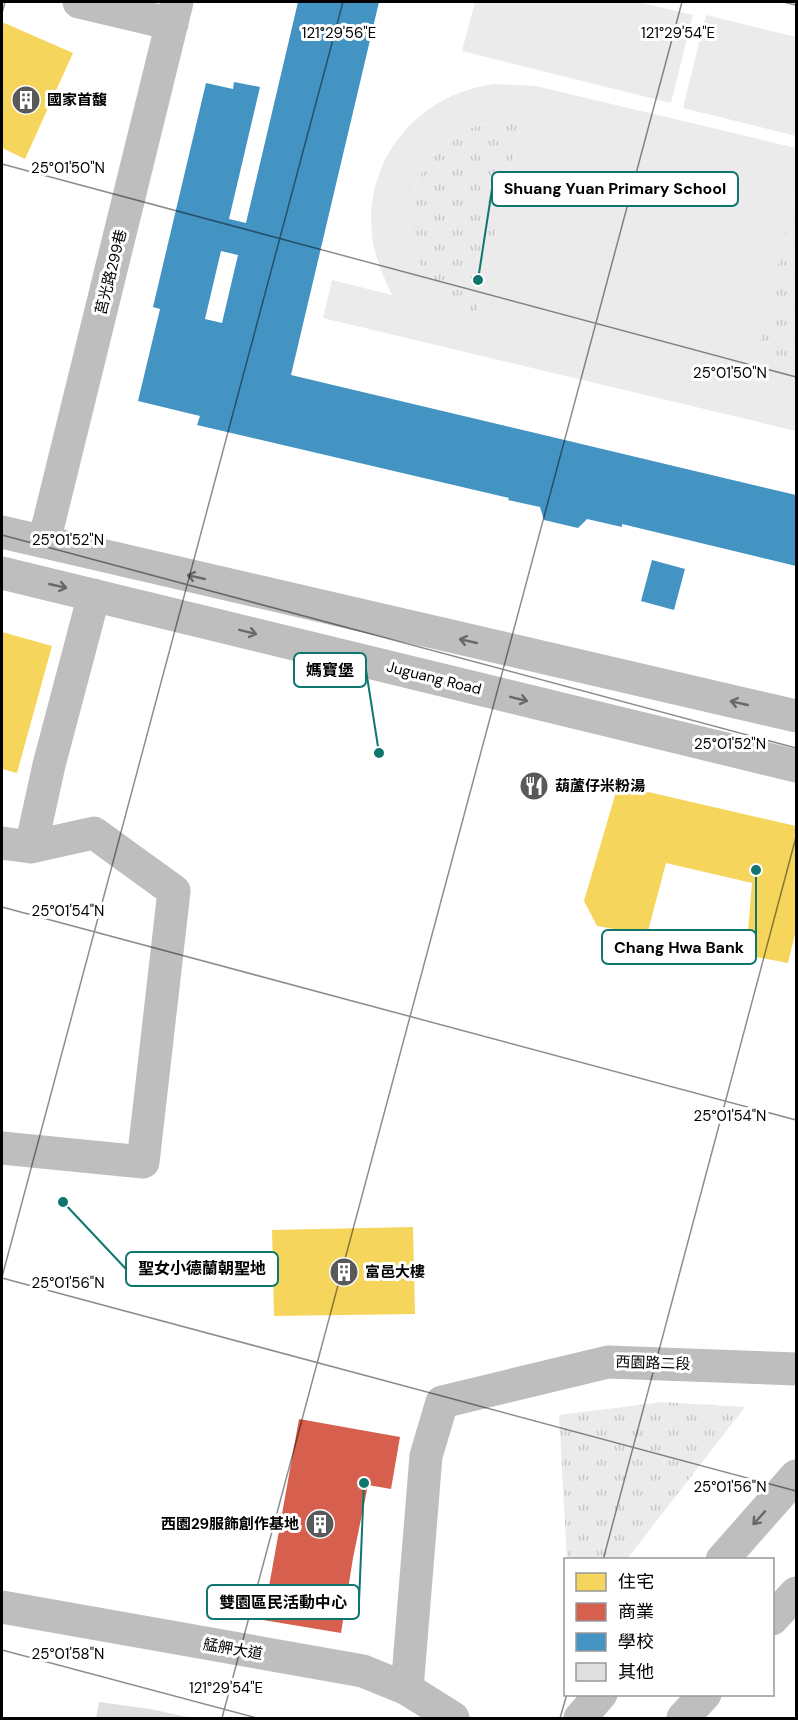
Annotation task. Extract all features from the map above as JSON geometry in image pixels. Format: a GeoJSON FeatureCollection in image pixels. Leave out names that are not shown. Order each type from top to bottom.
{"type":"FeatureCollection","features":[{"type":"Feature","properties":{"kind":"street"},"geometry":{"type":"LineString","coordinates":[[80,2],[174,13]]}},
{"type":"Feature","properties":{"kind":"street","name":"莒光路299巷"},"geometry":{"type":"LineString","coordinates":[[44,542],[174,13]]}},
{"type":"Feature","properties":{"kind":"street"},"geometry":{"type":"LineString","coordinates":[[2,532],[796,716]]}},
{"type":"Feature","properties":{"kind":"street","name":"Juguang Road"},"geometry":{"type":"LineString","coordinates":[[2,573],[796,766]]}},
{"type":"Feature","properties":{"kind":"street"},"geometry":{"type":"LineString","coordinates":[[16,845],[49,765],[94,595]]}},
{"type":"Feature","properties":{"kind":"street"},"geometry":{"type":"LineString","coordinates":[[2,1148],[143,1162],[174,891],[94,833],[16,845]]}},
{"type":"Feature","properties":{"kind":"street","name":"西園路二段"},"geometry":{"type":"LineString","coordinates":[[407,1689],[426,1456],[442,1402],[608,1362],[796,1369]]}},
{"type":"Feature","properties":{"kind":"street"},"geometry":{"type":"LineString","coordinates":[[724,1558],[796,1476]]}},
{"type":"Feature","properties":{"kind":"street"},"geometry":{"type":"LineString","coordinates":[[774,1617],[796,1593]]}},
{"type":"Feature","properties":{"kind":"street","name":"艋舺大道"},"geometry":{"type":"LineString","coordinates":[[2,1607],[363,1671],[407,1689],[453,1719]]}},
{"type":"Feature","properties":{"kind":"street"},"geometry":{"type":"LineString","coordinates":[[580,1719],[600,1696]]}},
{"type":"Feature","properties":{"kind":"street"},"geometry":{"type":"LineString","coordinates":[[683,1719],[704,1696]]}},
{"type":"Feature","properties":{"kind":"green space"},"geometry":{"type":"Polygon","coordinates":[[[475,2],[638,2],[693,15],[671,103],[462,51],[475,2]]]}},
{"type":"Feature","properties":{"kind":"green space"},"geometry":{"type":"Polygon","coordinates":[[[706,15],[796,37],[796,136],[683,108],[706,15]]]}},
{"type":"Feature","properties":{"kind":"green space"},"geometry":{"type":"Polygon","coordinates":[[[494,84],[536,86],[796,148],[796,188],[751,380],[770,382],[796,377],[796,431],[323,318],[332,280],[392,295],[382,273],[373,243],[372,207],[377,180],[387,156],[402,134],[420,116],[442,101],[467,90],[494,84]],[[504,121],[483,124],[452,138],[434,153],[421,172],[413,193],[409,215],[411,238],[417,260],[428,280],[444,297],[476,315],[522,122],[504,121]]]}},
{"type":"Feature","properties":{"kind":"green space"},"geometry":{"type":"Polygon","coordinates":[[[504,121],[522,122],[476,315],[448,300],[428,280],[417,260],[411,238],[409,216],[413,193],[421,173],[434,154],[452,138],[470,128],[504,121]]]}},
{"type":"Feature","properties":{"kind":"green space"},"geometry":{"type":"Polygon","coordinates":[[[796,188],[796,377],[770,382],[750,381],[796,188]]]}},
{"type":"Feature","properties":{"kind":"green space"},"geometry":{"type":"Polygon","coordinates":[[[663,1402],[745,1407],[628,1558],[567,1558],[559,1415],[663,1402]]]}},
{"type":"Feature","properties":{"kind":"building: 住宅","name":"國家首馥"},"geometry":{"type":"Polygon","coordinates":[[[2,22],[73,53],[25,159],[2,148],[2,22]]]}},
{"type":"Feature","properties":{"kind":"building: 住宅"},"geometry":{"type":"Polygon","coordinates":[[[2,632],[52,646],[17,773],[2,769],[2,632]]]}},
{"type":"Feature","properties":{"kind":"building: 住宅"},"geometry":{"type":"Polygon","coordinates":[[[618,785],[796,826],[796,930],[788,963],[746,955],[752,883],[666,863],[647,935],[597,926],[584,901],[618,785]]]}},
{"type":"Feature","properties":{"kind":"building: 住宅","name":"富邑大樓"},"geometry":{"type":"Polygon","coordinates":[[[413,1227],[415,1314],[274,1316],[272,1230],[413,1227]]]}},
{"type":"Feature","properties":{"kind":"building: 商業","name":"西園29服飾創作基地"},"geometry":{"type":"Polygon","coordinates":[[[299,1419],[400,1437],[391,1489],[368,1485],[341,1633],[263,1620],[299,1419]]]}},
{"type":"Feature","properties":{"kind":"building: 學校"},"geometry":{"type":"Polygon","coordinates":[[[298,2],[379,2],[291,375],[796,495],[796,566],[622,524],[622,527],[587,519],[578,528],[544,520],[540,507],[197,425],[200,416],[138,401],[160,309],[153,307],[206,83],[233,89],[234,82],[260,87],[229,219],[246,223],[298,2]],[[221,251],[205,319],[222,323],[238,255],[221,251]]]}},
{"type":"Feature","properties":{"kind":"building: 學校"},"geometry":{"type":"Polygon","coordinates":[[[652,560],[685,569],[674,610],[641,601],[652,560]]]}},
{"type":"Feature","properties":{"kind":"building: 其他"},"geometry":{"type":"Polygon","coordinates":[[[99,1702],[150,1709],[192,1718],[96,1718],[99,1702]]]}},
{"type":"Feature","properties":{"kind":"place","name":"國家首馥"},"geometry":{"type":"Point","coordinates":[26,100]}},
{"type":"Feature","properties":{"kind":"place","name":"Shuang Yuan Primary School"},"geometry":{"type":"Point","coordinates":[478,280]}},
{"type":"Feature","properties":{"kind":"place","name":"媽寶堡"},"geometry":{"type":"Point","coordinates":[379,753]}},
{"type":"Feature","properties":{"kind":"place","name":"葫蘆仔米粉湯"},"geometry":{"type":"Point","coordinates":[534,786]}},
{"type":"Feature","properties":{"kind":"place","name":"Chang Hwa Bank"},"geometry":{"type":"Point","coordinates":[756,870]}},
{"type":"Feature","properties":{"kind":"place","name":"聖女小德蘭朝聖地"},"geometry":{"type":"Point","coordinates":[63,1202]}},
{"type":"Feature","properties":{"kind":"place","name":"富邑大樓"},"geometry":{"type":"Point","coordinates":[344,1272]}},
{"type":"Feature","properties":{"kind":"place","name":"雙園區民活動中心"},"geometry":{"type":"Point","coordinates":[364,1483]}},
{"type":"Feature","properties":{"kind":"place","name":"西園29服飾創作基地"},"geometry":{"type":"Point","coordinates":[320,1524]}}]}
